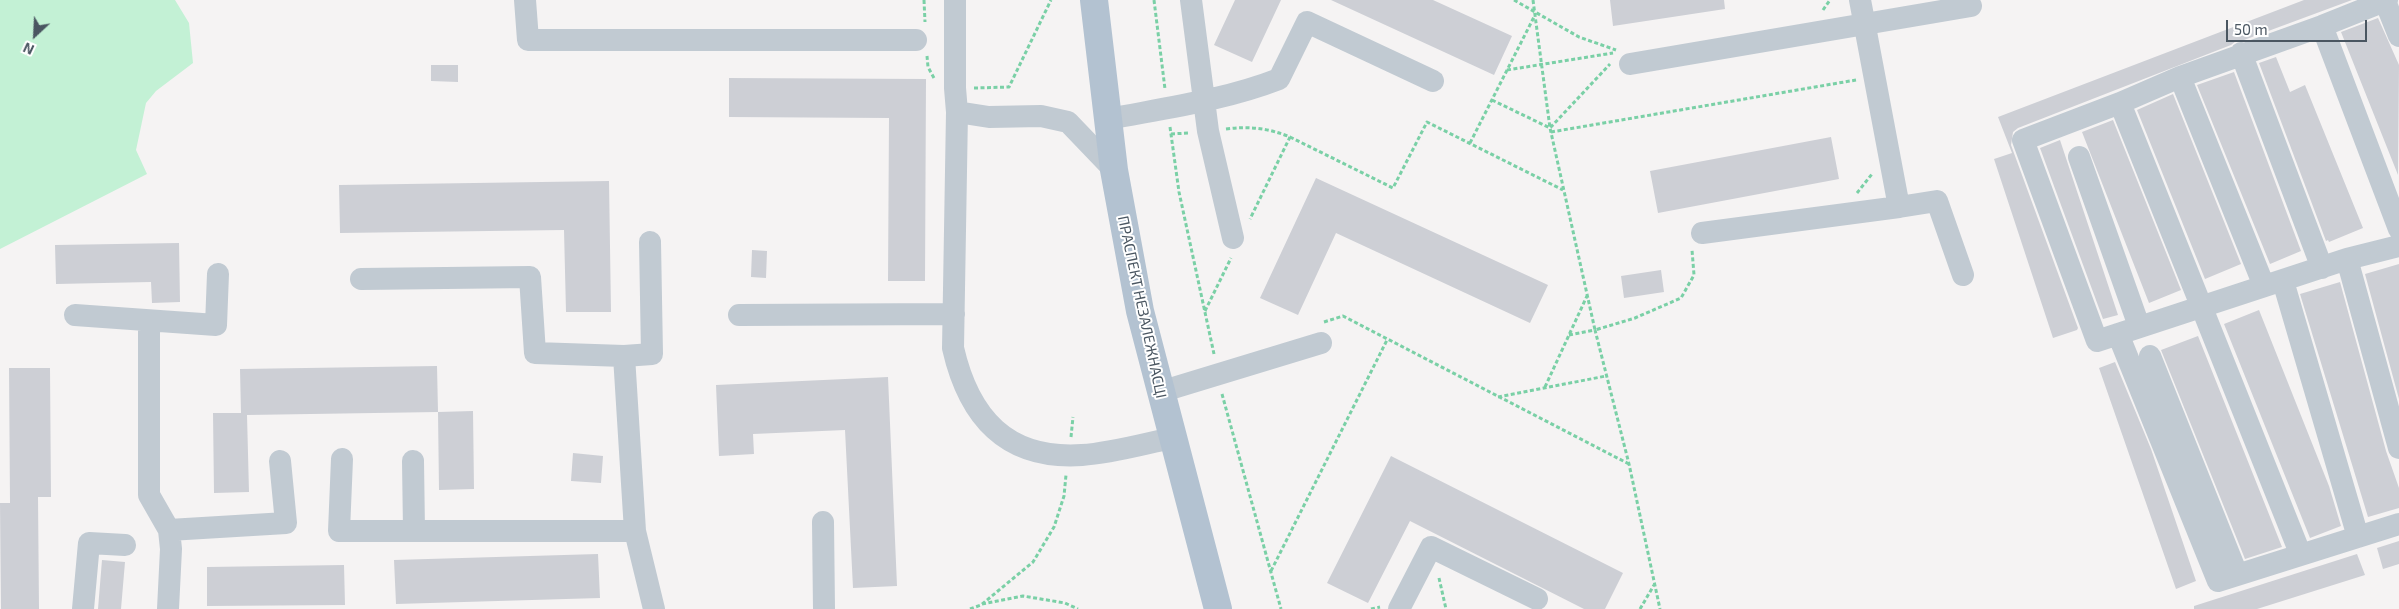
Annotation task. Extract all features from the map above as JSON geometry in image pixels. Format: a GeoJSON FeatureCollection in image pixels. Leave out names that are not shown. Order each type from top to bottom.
{"type":"FeatureCollection","features":[{"type":"Feature","properties":{"kind":"main road","name":"ПРАСПЕКТ НЕЗАЛЕЖНАСЦІ"},"geometry":{"type":"LineString","coordinates":[[1094,0],[1114,170],[1140,311],[1218,609]]}},
{"type":"Feature","properties":{"kind":"lane"},"geometry":{"type":"LineString","coordinates":[[525,0],[528,40],[923,39]]}},
{"type":"Feature","properties":{"kind":"lane"},"geometry":{"type":"LineString","coordinates":[[955,0],[955,88],[957,112],[954,348],[959,374],[973,404],[986,422],[1013,443],[1048,455],[1084,455],[1172,438]]}},
{"type":"Feature","properties":{"kind":"lane"},"geometry":{"type":"LineString","coordinates":[[1191,0],[1203,101],[1233,238]]}},
{"type":"Feature","properties":{"kind":"lane"},"geometry":{"type":"LineString","coordinates":[[1860,0],[1899,206]]}},
{"type":"Feature","properties":{"kind":"lane"},"geometry":{"type":"LineString","coordinates":[[2399,36],[2386,0],[2322,26],[2241,53],[2120,103],[2023,140],[2096,341],[2347,259],[2399,246]]}},
{"type":"Feature","properties":{"kind":"lane"},"geometry":{"type":"LineString","coordinates":[[1623,58],[1971,6]]}},
{"type":"Feature","properties":{"kind":"lane"},"geometry":{"type":"LineString","coordinates":[[1108,119],[1203,101],[1253,89],[1280,78],[1307,22],[1433,81]]}},
{"type":"Feature","properties":{"kind":"lane"},"geometry":{"type":"LineString","coordinates":[[2322,26],[2399,229]]}},
{"type":"Feature","properties":{"kind":"lane"},"geometry":{"type":"LineString","coordinates":[[2241,53],[2322,268]]}},
{"type":"Feature","properties":{"kind":"lane"},"geometry":{"type":"LineString","coordinates":[[2180,77],[2273,283],[2358,537]]}},
{"type":"Feature","properties":{"kind":"lane"},"geometry":{"type":"LineString","coordinates":[[2120,103],[2300,554]]}},
{"type":"Feature","properties":{"kind":"lane"},"geometry":{"type":"LineString","coordinates":[[957,112],[989,117],[1042,116],[1068,122],[1114,170]]}},
{"type":"Feature","properties":{"kind":"lane"},"geometry":{"type":"LineString","coordinates":[[2079,157],[2129,330],[2218,581],[2399,524]]}},
{"type":"Feature","properties":{"kind":"lane"},"geometry":{"type":"LineString","coordinates":[[1697,237],[1938,201],[1963,275]]}},
{"type":"Feature","properties":{"kind":"lane"},"geometry":{"type":"LineString","coordinates":[[360,279],[530,277],[535,353],[624,356],[652,354],[650,242]]}},
{"type":"Feature","properties":{"kind":"lane"},"geometry":{"type":"LineString","coordinates":[[2347,259],[2399,448]]}},
{"type":"Feature","properties":{"kind":"lane"},"geometry":{"type":"LineString","coordinates":[[75,315],[216,325],[218,274]]}},
{"type":"Feature","properties":{"kind":"lane"},"geometry":{"type":"LineString","coordinates":[[739,314],[954,314]]}},
{"type":"Feature","properties":{"kind":"lane"},"geometry":{"type":"LineString","coordinates":[[149,321],[149,495],[169,530],[171,550],[168,609]]}},
{"type":"Feature","properties":{"kind":"lane"},"geometry":{"type":"LineString","coordinates":[[1160,392],[1218,375],[1318,334]]}},
{"type":"Feature","properties":{"kind":"lane"},"geometry":{"type":"LineString","coordinates":[[624,356],[635,532],[654,609]]}},
{"type":"Feature","properties":{"kind":"lane"},"geometry":{"type":"LineString","coordinates":[[2150,356],[2237,574]]}},
{"type":"Feature","properties":{"kind":"lane"},"geometry":{"type":"LineString","coordinates":[[342,459],[340,531],[635,532]]}},
{"type":"Feature","properties":{"kind":"lane"},"geometry":{"type":"LineString","coordinates":[[169,530],[286,523],[280,460]]}},
{"type":"Feature","properties":{"kind":"lane"},"geometry":{"type":"LineString","coordinates":[[413,461],[414,531]]}},
{"type":"Feature","properties":{"kind":"lane"},"geometry":{"type":"LineString","coordinates":[[823,522],[824,609]]}},
{"type":"Feature","properties":{"kind":"lane"},"geometry":{"type":"LineString","coordinates":[[83,609],[89,543],[125,545]]}},
{"type":"Feature","properties":{"kind":"lane"},"geometry":{"type":"LineString","coordinates":[[1399,609],[1431,547],[1537,599]]}},
{"type":"Feature","properties":{"kind":"path"},"geometry":{"type":"LineString","coordinates":[[924,0],[923,39],[928,67],[933,77],[940,83],[955,88],[1009,88],[1051,0]]}},
{"type":"Feature","properties":{"kind":"path"},"geometry":{"type":"LineString","coordinates":[[1154,0],[1179,192],[1228,420],[1282,609]]}},
{"type":"Feature","properties":{"kind":"path"},"geometry":{"type":"LineString","coordinates":[[1514,0],[1579,37],[1623,58],[1550,130]]}},
{"type":"Feature","properties":{"kind":"path"},"geometry":{"type":"LineString","coordinates":[[1533,0],[1550,130],[1595,330],[1629,464],[1660,609]]}},
{"type":"Feature","properties":{"kind":"path"},"geometry":{"type":"LineString","coordinates":[[1470,144],[1534,17]]}},
{"type":"Feature","properties":{"kind":"path"},"geometry":{"type":"LineString","coordinates":[[1492,100],[1550,130],[1865,79]]}},
{"type":"Feature","properties":{"kind":"path"},"geometry":{"type":"LineString","coordinates":[[1290,136],[1394,188],[1427,122],[1564,190]]}},
{"type":"Feature","properties":{"kind":"path"},"geometry":{"type":"LineString","coordinates":[[1850,200],[1874,172]]}},
{"type":"Feature","properties":{"kind":"path"},"geometry":{"type":"LineString","coordinates":[[1569,335],[1595,330],[1636,318],[1681,298],[1694,275],[1697,237]]}},
{"type":"Feature","properties":{"kind":"path"},"geometry":{"type":"LineString","coordinates":[[1545,387],[1587,295]]}},
{"type":"Feature","properties":{"kind":"path"},"geometry":{"type":"LineString","coordinates":[[1318,334],[1342,316],[1629,464]]}},
{"type":"Feature","properties":{"kind":"path"},"geometry":{"type":"LineString","coordinates":[[1271,572],[1387,340]]}},
{"type":"Feature","properties":{"kind":"path"},"geometry":{"type":"LineString","coordinates":[[1498,397],[1606,376]]}},
{"type":"Feature","properties":{"kind":"path"},"geometry":{"type":"LineString","coordinates":[[982,605],[1033,562],[1054,528],[1064,496],[1073,417]]}},
{"type":"Feature","properties":{"kind":"path"},"geometry":{"type":"LineString","coordinates":[[1640,609],[1654,584]]}},
{"type":"Feature","properties":{"kind":"path"},"geometry":{"type":"LineString","coordinates":[[970,609],[1023,596],[1066,603],[1078,609]]}},
{"type":"Feature","properties":{"kind":"green space"},"geometry":{"type":"Polygon","coordinates":[[[0,0],[175,0],[189,23],[193,63],[156,91],[146,103],[136,150],[147,174],[0,249],[0,0]]]}},
{"type":"Feature","properties":{"kind":"building"},"geometry":{"type":"Polygon","coordinates":[[[1235,0],[1281,0],[1252,62],[1214,45],[1235,0]]]}},
{"type":"Feature","properties":{"kind":"building"},"geometry":{"type":"Polygon","coordinates":[[[1331,0],[1433,0],[1512,36],[1494,75],[1331,0]]]}},
{"type":"Feature","properties":{"kind":"building"},"geometry":{"type":"Polygon","coordinates":[[[1610,0],[1724,0],[1725,9],[1613,26],[1610,0]]]}},
{"type":"Feature","properties":{"kind":"building"},"geometry":{"type":"Polygon","coordinates":[[[2304,0],[2352,0],[2244,40],[2236,41],[2231,45],[2018,128],[2013,132],[2011,145],[2078,328],[2053,338],[1994,159],[2012,153],[1998,117],[2304,0]]]}},
{"type":"Feature","properties":{"kind":"building"},"geometry":{"type":"Polygon","coordinates":[[[2378,18],[2399,65],[2398,175],[2341,32],[2378,18]]]}},
{"type":"Feature","properties":{"kind":"building"},"geometry":{"type":"Polygon","coordinates":[[[2276,57],[2290,92],[2305,85],[2363,228],[2329,242],[2328,240],[2326,241],[2259,63],[2276,57]]]}},
{"type":"Feature","properties":{"kind":"building"},"geometry":{"type":"Polygon","coordinates":[[[431,65],[458,65],[458,82],[431,81],[431,65]]]}},
{"type":"Feature","properties":{"kind":"building"},"geometry":{"type":"Polygon","coordinates":[[[2234,72],[2301,251],[2270,264],[2197,85],[2234,72]]]}},
{"type":"Feature","properties":{"kind":"building"},"geometry":{"type":"Polygon","coordinates":[[[729,78],[926,79],[925,281],[888,281],[889,118],[729,117],[729,78]]]}},
{"type":"Feature","properties":{"kind":"building"},"geometry":{"type":"Polygon","coordinates":[[[2173,94],[2241,264],[2205,279],[2137,110],[2173,94]]]}},
{"type":"Feature","properties":{"kind":"building"},"geometry":{"type":"Polygon","coordinates":[[[2113,120],[2181,290],[2149,303],[2082,132],[2113,120]]]}},
{"type":"Feature","properties":{"kind":"building"},"geometry":{"type":"Polygon","coordinates":[[[1831,137],[1839,179],[1658,213],[1650,171],[1831,137]]]}},
{"type":"Feature","properties":{"kind":"building"},"geometry":{"type":"Polygon","coordinates":[[[2060,140],[2118,315],[2103,319],[2040,148],[2060,140]]]}},
{"type":"Feature","properties":{"kind":"building"},"geometry":{"type":"Polygon","coordinates":[[[1316,178],[1548,285],[1530,323],[1336,233],[1298,315],[1260,298],[1316,178]]]}},
{"type":"Feature","properties":{"kind":"building"},"geometry":{"type":"Polygon","coordinates":[[[609,181],[611,312],[566,312],[564,230],[340,233],[339,185],[609,181]]]}},
{"type":"Feature","properties":{"kind":"building"},"geometry":{"type":"Polygon","coordinates":[[[179,243],[180,302],[152,303],[151,282],[56,284],[55,245],[179,243]]]}},
{"type":"Feature","properties":{"kind":"building"},"geometry":{"type":"Polygon","coordinates":[[[752,250],[767,251],[766,278],[751,277],[752,250]]]}},
{"type":"Feature","properties":{"kind":"building"},"geometry":{"type":"Polygon","coordinates":[[[2399,264],[2399,399],[2365,274],[2399,264]]]}},
{"type":"Feature","properties":{"kind":"building"},"geometry":{"type":"Polygon","coordinates":[[[1661,270],[1664,292],[1624,298],[1621,276],[1661,270]]]}},
{"type":"Feature","properties":{"kind":"building"},"geometry":{"type":"Polygon","coordinates":[[[2340,282],[2386,451],[2399,488],[2399,508],[2368,517],[2300,294],[2340,282]]]}},
{"type":"Feature","properties":{"kind":"building"},"geometry":{"type":"Polygon","coordinates":[[[2259,310],[2329,486],[2341,526],[2310,538],[2224,324],[2259,310]]]}},
{"type":"Feature","properties":{"kind":"building"},"geometry":{"type":"Polygon","coordinates":[[[2198,336],[2282,547],[2245,559],[2161,350],[2198,336]]]}},
{"type":"Feature","properties":{"kind":"building"},"geometry":{"type":"Polygon","coordinates":[[[2115,362],[2151,449],[2196,581],[2176,589],[2099,368],[2115,362]]]}},
{"type":"Feature","properties":{"kind":"building"},"geometry":{"type":"Polygon","coordinates":[[[437,366],[438,412],[247,415],[249,492],[214,493],[213,413],[241,413],[240,369],[437,366]]]}},
{"type":"Feature","properties":{"kind":"building"},"geometry":{"type":"Polygon","coordinates":[[[9,368],[50,368],[51,497],[38,497],[39,609],[1,609],[0,503],[10,503],[9,368]]]}},
{"type":"Feature","properties":{"kind":"building"},"geometry":{"type":"Polygon","coordinates":[[[888,377],[897,586],[853,588],[845,430],[753,434],[754,454],[719,456],[716,385],[888,377]]]}},
{"type":"Feature","properties":{"kind":"building"},"geometry":{"type":"Polygon","coordinates":[[[473,411],[474,489],[439,490],[438,412],[473,411]]]}},
{"type":"Feature","properties":{"kind":"building"},"geometry":{"type":"Polygon","coordinates":[[[573,453],[603,456],[601,483],[571,481],[573,453]]]}},
{"type":"Feature","properties":{"kind":"building"},"geometry":{"type":"Polygon","coordinates":[[[1391,456],[1623,573],[1605,609],[1584,609],[1410,521],[1368,603],[1327,583],[1391,456]]]}},
{"type":"Feature","properties":{"kind":"building"},"geometry":{"type":"Polygon","coordinates":[[[2399,541],[2399,564],[2383,569],[2377,548],[2399,541]]]}},
{"type":"Feature","properties":{"kind":"building"},"geometry":{"type":"Polygon","coordinates":[[[598,554],[600,598],[396,604],[394,560],[598,554]]]}},
{"type":"Feature","properties":{"kind":"building"},"geometry":{"type":"Polygon","coordinates":[[[2357,554],[2365,575],[2257,609],[2194,609],[2194,606],[2357,554]]]}},
{"type":"Feature","properties":{"kind":"building"},"geometry":{"type":"Polygon","coordinates":[[[102,560],[125,562],[121,609],[98,609],[102,560]]]}},
{"type":"Feature","properties":{"kind":"building"},"geometry":{"type":"Polygon","coordinates":[[[344,565],[345,605],[207,606],[207,567],[344,565]]]}}]}
